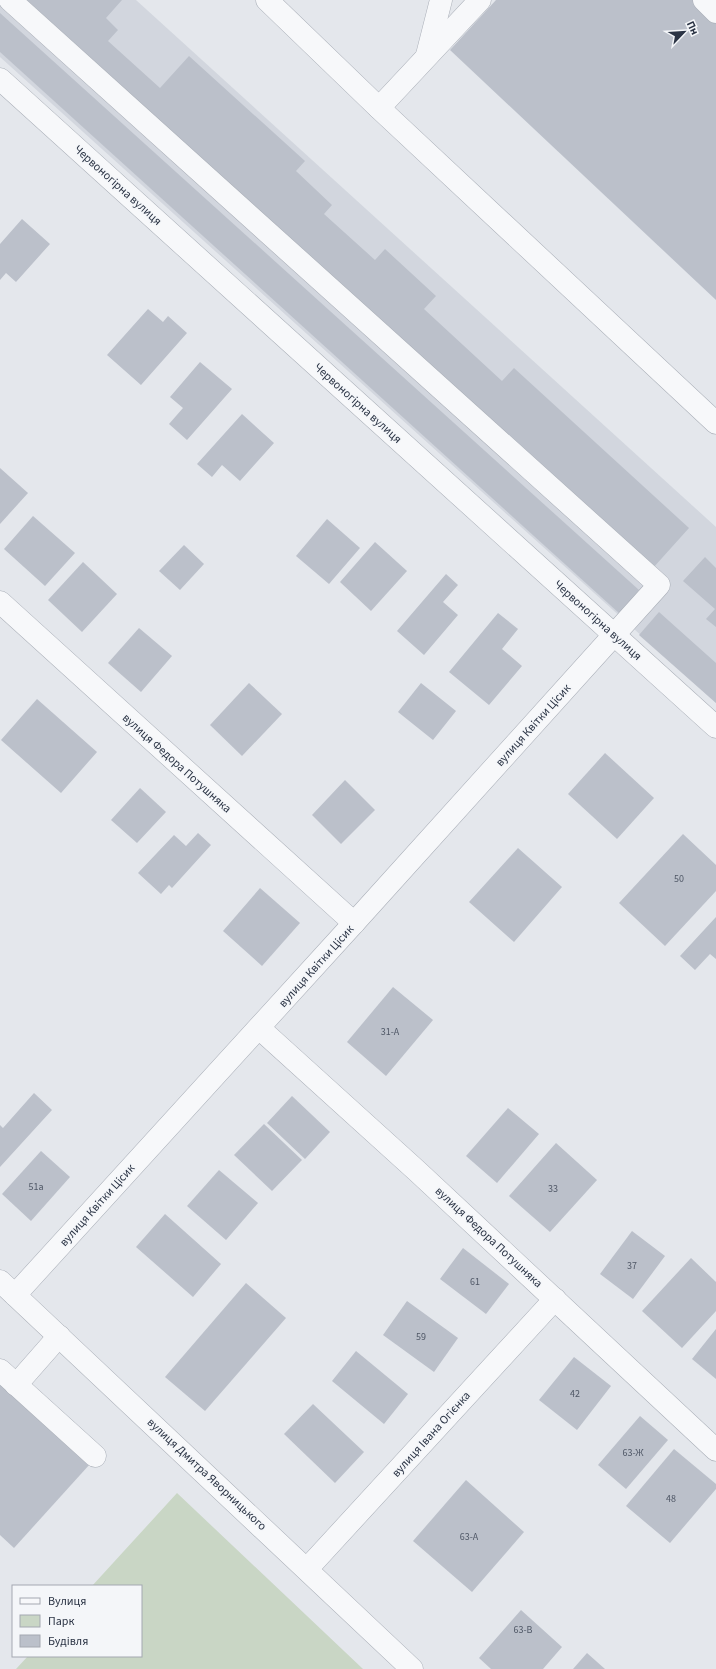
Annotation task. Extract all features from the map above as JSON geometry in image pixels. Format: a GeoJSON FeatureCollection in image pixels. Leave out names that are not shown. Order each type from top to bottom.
{"type":"FeatureCollection","features":[{"type":"Feature","properties":{"kind":"street","name":"вулиця Квітки Цісик"},"geometry":{"type":"LineString","coordinates":[[8,1288],[258,1028],[659,586],[10,0]]}},
{"type":"Feature","properties":{"kind":"street"},"geometry":{"type":"LineString","coordinates":[[267,0],[379,108],[716,423]]}},
{"type":"Feature","properties":{"kind":"street"},"geometry":{"type":"LineString","coordinates":[[427,57],[441,0]]}},
{"type":"Feature","properties":{"kind":"street"},"geometry":{"type":"LineString","coordinates":[[379,108],[480,0]]}},
{"type":"Feature","properties":{"kind":"street"},"geometry":{"type":"LineString","coordinates":[[704,0],[716,12]]}},
{"type":"Feature","properties":{"kind":"street","name":"Червоногірна вулиця"},"geometry":{"type":"LineString","coordinates":[[0,79],[716,727]]}},
{"type":"Feature","properties":{"kind":"street","name":"вулиця Федора Потушняка"},"geometry":{"type":"LineString","coordinates":[[0,602],[354,923]]}},
{"type":"Feature","properties":{"kind":"street","name":"вулиця Федора Потушняка"},"geometry":{"type":"LineString","coordinates":[[258,1028],[417,1171],[716,1450]]}},
{"type":"Feature","properties":{"kind":"street","name":"вулиця Дмитра Яворницького"},"geometry":{"type":"LineString","coordinates":[[8,1288],[412,1669]]}},
{"type":"Feature","properties":{"kind":"street","name":"вулиця Івана Огієнка"},"geometry":{"type":"LineString","coordinates":[[307,1569],[555,1299]]}},
{"type":"Feature","properties":{"kind":"street"},"geometry":{"type":"LineString","coordinates":[[16,1385],[59,1336]]}},
{"type":"Feature","properties":{"kind":"street"},"geometry":{"type":"LineString","coordinates":[[0,1370],[95,1456]]}},
{"type":"Feature","properties":{"kind":"shaded area"},"geometry":{"type":"Polygon","coordinates":[[[0,0],[136,0],[716,527],[716,703],[0,57],[0,0]]]}},
{"type":"Feature","properties":{"kind":"green space"},"geometry":{"type":"Polygon","coordinates":[[[177,1493],[363,1669],[16,1669],[27,1657],[142,1657],[142,1585],[93,1585],[177,1493]]]}},
{"type":"Feature","properties":{"kind":"building"},"geometry":{"type":"Polygon","coordinates":[[[27,0],[122,0],[106,18],[118,30],[108,41],[160,88],[189,56],[305,161],[296,171],[332,205],[324,214],[375,260],[385,249],[436,296],[424,309],[502,381],[514,368],[689,528],[653,568],[27,0]]]}},
{"type":"Feature","properties":{"kind":"building"},"geometry":{"type":"Polygon","coordinates":[[[496,0],[704,0],[716,12],[716,300],[450,50],[496,0]]]}},
{"type":"Feature","properties":{"kind":"building"},"geometry":{"type":"Polygon","coordinates":[[[0,13],[639,590],[620,614],[0,52],[0,13]]]}},
{"type":"Feature","properties":{"kind":"building"},"geometry":{"type":"Polygon","coordinates":[[[22,219],[50,244],[16,282],[6,273],[0,280],[0,244],[22,219]]]}},
{"type":"Feature","properties":{"kind":"building"},"geometry":{"type":"Polygon","coordinates":[[[148,309],[163,322],[168,316],[187,333],[141,385],[107,355],[148,309]]]}},
{"type":"Feature","properties":{"kind":"building"},"geometry":{"type":"Polygon","coordinates":[[[200,362],[232,389],[187,440],[169,424],[183,408],[170,397],[200,362]]]}},
{"type":"Feature","properties":{"kind":"building"},"geometry":{"type":"Polygon","coordinates":[[[242,414],[274,443],[240,481],[222,465],[212,477],[197,464],[242,414]]]}},
{"type":"Feature","properties":{"kind":"building"},"geometry":{"type":"Polygon","coordinates":[[[0,468],[28,493],[0,524],[0,468]]]}},
{"type":"Feature","properties":{"kind":"building"},"geometry":{"type":"Polygon","coordinates":[[[33,516],[75,553],[45,586],[4,549],[33,516]]]}},
{"type":"Feature","properties":{"kind":"building"},"geometry":{"type":"Polygon","coordinates":[[[327,519],[360,548],[329,584],[296,556],[327,519]]]}},
{"type":"Feature","properties":{"kind":"building"},"geometry":{"type":"Polygon","coordinates":[[[375,542],[407,571],[371,611],[340,582],[375,542]]]}},
{"type":"Feature","properties":{"kind":"building"},"geometry":{"type":"Polygon","coordinates":[[[184,545],[204,564],[180,590],[159,571],[184,545]]]}},
{"type":"Feature","properties":{"kind":"building"},"geometry":{"type":"Polygon","coordinates":[[[705,557],[716,568],[716,627],[706,619],[715,609],[683,581],[705,557]]]}},
{"type":"Feature","properties":{"kind":"building"},"geometry":{"type":"Polygon","coordinates":[[[83,562],[117,594],[82,632],[48,600],[83,562]]]}},
{"type":"Feature","properties":{"kind":"building"},"geometry":{"type":"Polygon","coordinates":[[[446,574],[458,585],[443,602],[458,615],[424,655],[397,631],[446,574]]]}},
{"type":"Feature","properties":{"kind":"building"},"geometry":{"type":"Polygon","coordinates":[[[659,612],[716,663],[716,703],[639,635],[659,612]]]}},
{"type":"Feature","properties":{"kind":"building"},"geometry":{"type":"Polygon","coordinates":[[[498,613],[518,629],[502,649],[522,666],[489,705],[449,672],[498,613]]]}},
{"type":"Feature","properties":{"kind":"building"},"geometry":{"type":"Polygon","coordinates":[[[139,628],[172,656],[141,692],[108,663],[139,628]]]}},
{"type":"Feature","properties":{"kind":"building"},"geometry":{"type":"Polygon","coordinates":[[[249,683],[282,714],[242,756],[210,725],[249,683]]]}},
{"type":"Feature","properties":{"kind":"building"},"geometry":{"type":"Polygon","coordinates":[[[421,683],[456,711],[433,740],[398,712],[421,683]]]}},
{"type":"Feature","properties":{"kind":"building"},"geometry":{"type":"Polygon","coordinates":[[[37,699],[97,752],[61,793],[1,740],[37,699]]]}},
{"type":"Feature","properties":{"kind":"building"},"geometry":{"type":"Polygon","coordinates":[[[605,753],[654,798],[617,839],[568,794],[605,753]]]}},
{"type":"Feature","properties":{"kind":"building"},"geometry":{"type":"Polygon","coordinates":[[[345,780],[375,810],[341,844],[312,815],[345,780]]]}},
{"type":"Feature","properties":{"kind":"building"},"geometry":{"type":"Polygon","coordinates":[[[140,788],[166,812],[137,843],[111,820],[140,788]]]}},
{"type":"Feature","properties":{"kind":"building"},"geometry":{"type":"Polygon","coordinates":[[[198,833],[211,845],[172,888],[169,885],[161,894],[138,873],[174,835],[186,846],[198,833]]]}},
{"type":"Feature","properties":{"kind":"building"},"geometry":{"type":"Polygon","coordinates":[[[683,834],[716,865],[716,891],[665,946],[619,903],[683,834]]]}},
{"type":"Feature","properties":{"kind":"building"},"geometry":{"type":"Polygon","coordinates":[[[518,848],[562,887],[514,942],[469,902],[518,848]]]}},
{"type":"Feature","properties":{"kind":"building"},"geometry":{"type":"Polygon","coordinates":[[[260,888],[300,923],[262,966],[223,931],[260,888]]]}},
{"type":"Feature","properties":{"kind":"building"},"geometry":{"type":"Polygon","coordinates":[[[716,917],[716,959],[710,954],[695,970],[680,956],[716,917]]]}},
{"type":"Feature","properties":{"kind":"building"},"geometry":{"type":"Polygon","coordinates":[[[393,987],[433,1020],[386,1076],[347,1042],[393,987]]]}},
{"type":"Feature","properties":{"kind":"building"},"geometry":{"type":"Polygon","coordinates":[[[34,1093],[52,1110],[0,1167],[0,1125],[3,1128],[34,1093]]]}},
{"type":"Feature","properties":{"kind":"building"},"geometry":{"type":"Polygon","coordinates":[[[292,1096],[330,1132],[305,1159],[267,1123],[292,1096]]]}},
{"type":"Feature","properties":{"kind":"building"},"geometry":{"type":"Polygon","coordinates":[[[508,1108],[539,1134],[497,1183],[466,1156],[508,1108]]]}},
{"type":"Feature","properties":{"kind":"building"},"geometry":{"type":"Polygon","coordinates":[[[264,1124],[302,1160],[272,1191],[234,1155],[264,1124]]]}},
{"type":"Feature","properties":{"kind":"building"},"geometry":{"type":"Polygon","coordinates":[[[556,1143],[597,1180],[550,1232],[509,1196],[556,1143]]]}},
{"type":"Feature","properties":{"kind":"building"},"geometry":{"type":"Polygon","coordinates":[[[41,1151],[70,1177],[31,1221],[2,1194],[41,1151]]]}},
{"type":"Feature","properties":{"kind":"building"},"geometry":{"type":"Polygon","coordinates":[[[219,1170],[258,1203],[226,1240],[187,1206],[219,1170]]]}},
{"type":"Feature","properties":{"kind":"building"},"geometry":{"type":"Polygon","coordinates":[[[165,1214],[221,1264],[193,1297],[136,1247],[165,1214]]]}},
{"type":"Feature","properties":{"kind":"building"},"geometry":{"type":"Polygon","coordinates":[[[632,1231],[665,1256],[633,1299],[600,1274],[632,1231]]]}},
{"type":"Feature","properties":{"kind":"building"},"geometry":{"type":"Polygon","coordinates":[[[463,1248],[509,1284],[486,1314],[440,1279],[463,1248]]]}},
{"type":"Feature","properties":{"kind":"building"},"geometry":{"type":"Polygon","coordinates":[[[691,1258],[716,1282],[716,1311],[682,1348],[642,1311],[691,1258]]]}},
{"type":"Feature","properties":{"kind":"building"},"geometry":{"type":"Polygon","coordinates":[[[246,1283],[286,1318],[205,1411],[165,1377],[246,1283]]]}},
{"type":"Feature","properties":{"kind":"building"},"geometry":{"type":"Polygon","coordinates":[[[407,1301],[458,1338],[434,1372],[383,1335],[407,1301]]]}},
{"type":"Feature","properties":{"kind":"building"},"geometry":{"type":"Polygon","coordinates":[[[716,1329],[716,1379],[692,1359],[716,1329]]]}},
{"type":"Feature","properties":{"kind":"building"},"geometry":{"type":"Polygon","coordinates":[[[356,1351],[408,1394],[384,1424],[332,1381],[356,1351]]]}},
{"type":"Feature","properties":{"kind":"building"},"geometry":{"type":"Polygon","coordinates":[[[574,1357],[611,1386],[577,1430],[539,1400],[574,1357]]]}},
{"type":"Feature","properties":{"kind":"building"},"geometry":{"type":"Polygon","coordinates":[[[0,1383],[90,1464],[14,1548],[0,1535],[0,1383]]]}},
{"type":"Feature","properties":{"kind":"building"},"geometry":{"type":"Polygon","coordinates":[[[313,1404],[364,1452],[335,1483],[284,1434],[313,1404]]]}},
{"type":"Feature","properties":{"kind":"building"},"geometry":{"type":"Polygon","coordinates":[[[640,1416],[668,1440],[626,1489],[598,1465],[640,1416]]]}},
{"type":"Feature","properties":{"kind":"building"},"geometry":{"type":"Polygon","coordinates":[[[674,1449],[716,1484],[716,1489],[670,1543],[626,1506],[674,1449]]]}},
{"type":"Feature","properties":{"kind":"building"},"geometry":{"type":"Polygon","coordinates":[[[466,1480],[524,1532],[472,1592],[413,1541],[466,1480]]]}},
{"type":"Feature","properties":{"kind":"building"},"geometry":{"type":"Polygon","coordinates":[[[521,1610],[562,1647],[543,1669],[491,1669],[479,1658],[521,1610]]]}},
{"type":"Feature","properties":{"kind":"building"},"geometry":{"type":"Polygon","coordinates":[[[587,1653],[605,1669],[573,1669],[587,1653]]]}}]}
